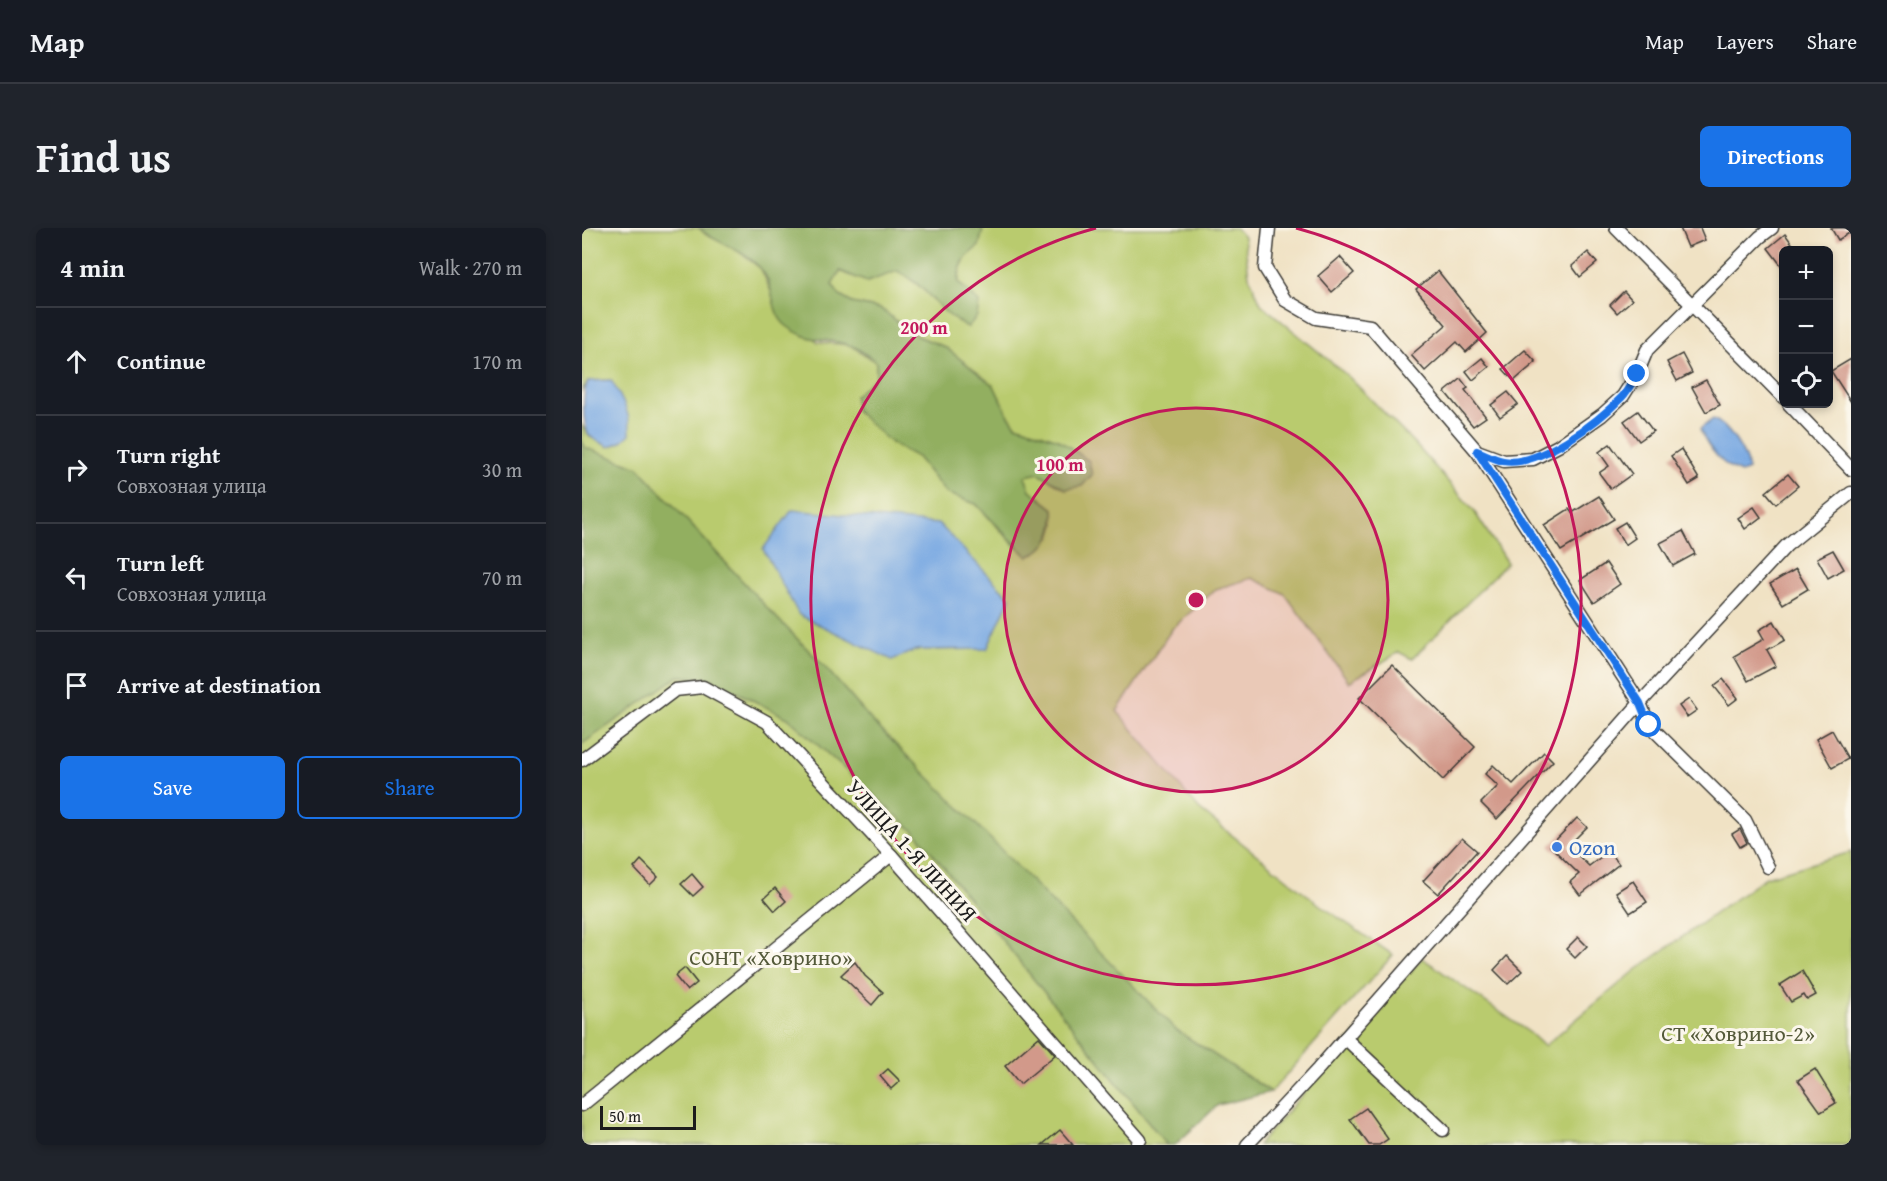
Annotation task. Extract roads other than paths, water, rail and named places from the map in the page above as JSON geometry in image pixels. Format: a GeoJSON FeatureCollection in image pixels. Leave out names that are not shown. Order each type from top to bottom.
{"type":"FeatureCollection","features":[{"type":"Feature","properties":{"kind":"street"},"geometry":{"type":"LineString","coordinates":[[1269,228],[1265,268],[1285,300],[1316,318],[1370,326],[1477,451],[1640,703],[1649,725],[1745,820],[1768,867]]}},
{"type":"Feature","properties":{"kind":"street"},"geometry":{"type":"LineString","coordinates":[[1616,228],[1694,304],[1779,393]]}},
{"type":"Feature","properties":{"kind":"street"},"geometry":{"type":"LineString","coordinates":[[1477,451],[1504,461],[1533,459],[1558,446],[1623,396],[1637,374],[1647,350],[1760,237],[1772,228]]}},
{"type":"Feature","properties":{"kind":"street"},"geometry":{"type":"LineString","coordinates":[[1793,408],[1851,469]]}},
{"type":"Feature","properties":{"kind":"street"},"geometry":{"type":"LineString","coordinates":[[1247,1145],[1345,1038],[1640,703],[1787,545],[1851,494]]}},
{"type":"Feature","properties":{"kind":"street","name":"УЛИЦА 1-Я ЛИНИЯ"},"geometry":{"type":"LineString","coordinates":[[582,760],[675,690],[703,687],[767,722],[891,855],[1140,1140],[1137,1145]]}},
{"type":"Feature","properties":{"kind":"street"},"geometry":{"type":"LineString","coordinates":[[582,1105],[891,855]]}},
{"type":"Feature","properties":{"kind":"street"},"geometry":{"type":"LineString","coordinates":[[1345,1038],[1443,1130]]}},
{"type":"Feature","properties":{"kind":"water"},"geometry":{"type":"Polygon","coordinates":[[[611,380],[627,412],[630,434],[621,442],[609,447],[589,435],[585,423],[584,401],[588,381],[611,380]]]}},
{"type":"Feature","properties":{"kind":"water"},"geometry":{"type":"Polygon","coordinates":[[[1713,419],[1725,427],[1736,441],[1748,470],[1741,473],[1734,470],[1711,449],[1700,429],[1713,419]]]}},
{"type":"Feature","properties":{"kind":"water"},"geometry":{"type":"Polygon","coordinates":[[[792,510],[939,524],[1010,598],[987,649],[916,650],[892,660],[799,615],[763,549],[792,510]]]}},
{"type":"Feature","properties":{"kind":"place","name":"Ozon"},"geometry":{"type":"Point","coordinates":[1557,847]}},
{"type":"Feature","properties":{"kind":"park label","name":"СОНТ «Ховрино»"},"geometry":{"type":"Point","coordinates":[771,957]}},
{"type":"Feature","properties":{"kind":"park label","name":"СТ «Ховрино-2»"},"geometry":{"type":"Point","coordinates":[1738,1033]}}]}
